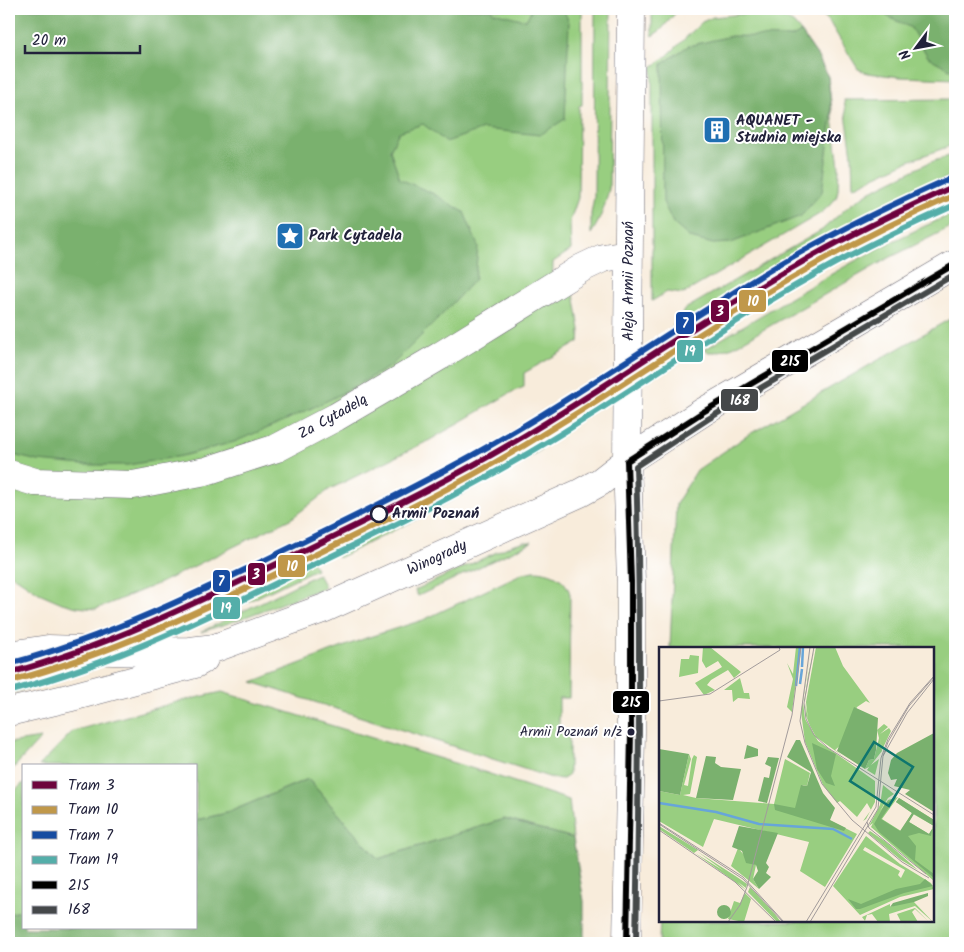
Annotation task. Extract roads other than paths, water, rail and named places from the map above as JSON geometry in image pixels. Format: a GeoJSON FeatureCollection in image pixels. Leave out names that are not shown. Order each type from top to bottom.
{"type":"FeatureCollection","features":[{"type":"Feature","properties":{"kind":"street","name":"Aleja Armii Poznań"},"geometry":{"type":"LineString","coordinates":[[627,943],[632,582],[627,461],[631,9]]}},
{"type":"Feature","properties":{"kind":"street","name":"Za Cytadelą"},"geometry":{"type":"LineString","coordinates":[[9,474],[35,482],[132,485],[206,471],[277,448],[336,417],[582,268],[603,258],[628,254]]}},
{"type":"Feature","properties":{"kind":"street","name":"Winogrady"},"geometry":{"type":"LineString","coordinates":[[9,655],[48,649],[144,652],[190,651],[215,648],[239,641],[332,605],[580,493],[600,482],[627,461],[710,408],[955,264]]}},
{"type":"Feature","properties":{"kind":"street","name":"Winogrady"},"geometry":{"type":"LineString","coordinates":[[9,712],[195,664],[239,641]]}},
{"type":"Feature","properties":{"kind":"tram line","name":"7"},"geometry":{"type":"LineString","coordinates":[[9,664],[82,641],[152,613],[256,565],[417,485],[479,452],[540,416],[794,256],[871,215],[951,178]]}},
{"type":"Feature","properties":{"kind":"tram line","name":"3"},"geometry":{"type":"LineString","coordinates":[[9,673],[82,650],[153,622],[421,493],[516,441],[733,303],[797,265],[875,223],[955,186]]}},
{"type":"Feature","properties":{"kind":"tram line","name":"10"},"geometry":{"type":"LineString","coordinates":[[11,681],[49,670],[122,644],[193,614],[425,500],[518,449],[738,310],[802,272],[878,231],[955,195]]}},
{"type":"Feature","properties":{"kind":"tram line","name":"19"},"geometry":{"type":"LineString","coordinates":[[14,690],[52,679],[160,638],[428,508],[554,438],[743,317],[807,279],[880,240],[955,205]]}},
{"type":"Feature","properties":{"kind":"place","name":"AQUANET - Studnia miejska"},"geometry":{"type":"Point","coordinates":[717,130]}},
{"type":"Feature","properties":{"kind":"place","name":"Park Cytadela"},"geometry":{"type":"Point","coordinates":[290,236]}},
{"type":"Feature","properties":{"kind":"place","name":"Armii Poznań"},"geometry":{"type":"Point","coordinates":[379,514]}},
{"type":"Feature","properties":{"kind":"place","name":"Armii Poznań n/ż"},"geometry":{"type":"Point","coordinates":[631,732]}}]}
